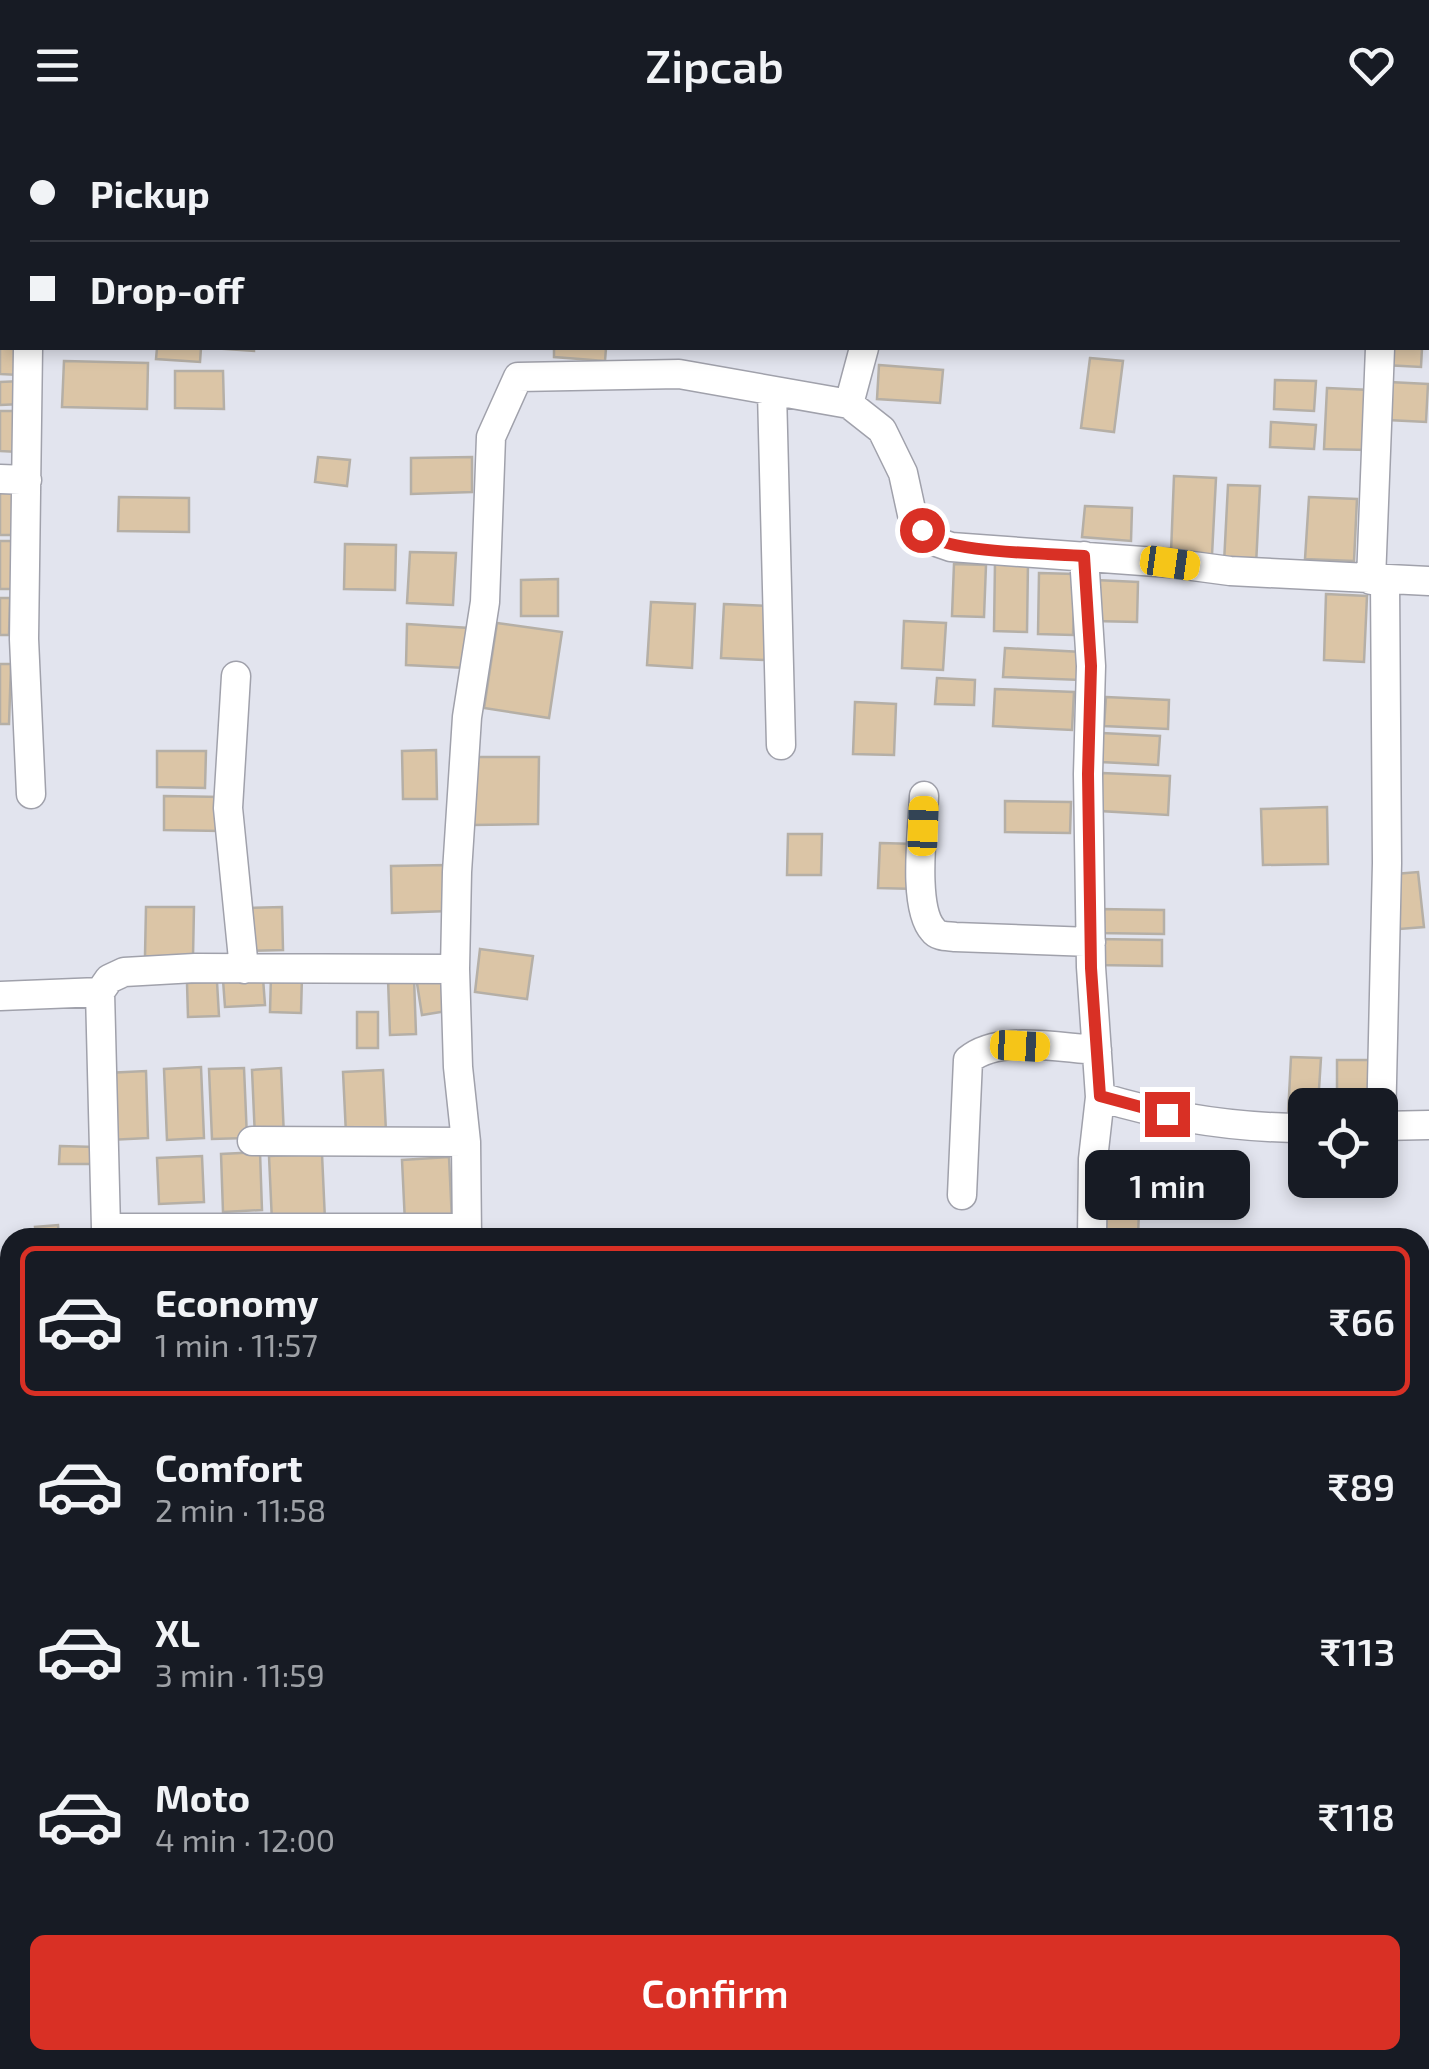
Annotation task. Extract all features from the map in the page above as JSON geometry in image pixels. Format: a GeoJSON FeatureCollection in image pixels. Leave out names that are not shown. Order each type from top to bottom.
{"type":"FeatureCollection","features":[{"type":"Feature","properties":{"kind":"street"},"geometry":{"type":"LineString","coordinates":[[28,350],[14,479],[31,794]]}},
{"type":"Feature","properties":{"kind":"street"},"geometry":{"type":"LineString","coordinates":[[849,404],[863,350]]}},
{"type":"Feature","properties":{"kind":"street"},"geometry":{"type":"LineString","coordinates":[[1380,350],[1378,580],[1387,863],[1381,1088]]}},
{"type":"Feature","properties":{"kind":"street"},"geometry":{"type":"LineString","coordinates":[[467,1228],[466,1142],[458,1068],[457,872],[467,717],[485,602],[491,438],[518,377],[679,374],[849,404],[882,430],[903,473],[914,519],[928,540],[951,547],[1230,571],[1429,581]]}},
{"type":"Feature","properties":{"kind":"street"},"geometry":{"type":"LineString","coordinates":[[772,392],[780,745]]}},
{"type":"Feature","properties":{"kind":"street"},"geometry":{"type":"LineString","coordinates":[[1084,556],[1091,666],[1091,942],[1100,1096],[1093,1160],[1092,1228]]}},
{"type":"Feature","properties":{"kind":"street"},"geometry":{"type":"LineString","coordinates":[[236,676],[228,808],[244,969]]}},
{"type":"Feature","properties":{"kind":"street"},"geometry":{"type":"LineString","coordinates":[[924,796],[921,886],[930,929],[938,935],[955,937],[1091,942]]}},
{"type":"Feature","properties":{"kind":"street"},"geometry":{"type":"LineString","coordinates":[[106,1228],[100,992],[109,978],[124,972],[456,969]]}},
{"type":"Feature","properties":{"kind":"street"},"geometry":{"type":"LineString","coordinates":[[0,996],[100,992]]}},
{"type":"Feature","properties":{"kind":"street"},"geometry":{"type":"LineString","coordinates":[[962,1195],[968,1060],[979,1050],[996,1047],[1097,1050]]}},
{"type":"Feature","properties":{"kind":"street"},"geometry":{"type":"LineString","coordinates":[[1100,1096],[1138,1108],[1196,1118],[1288,1128]]}},
{"type":"Feature","properties":{"kind":"street"},"geometry":{"type":"LineString","coordinates":[[1398,1126],[1429,1125]]}},
{"type":"Feature","properties":{"kind":"street"},"geometry":{"type":"LineString","coordinates":[[252,1141],[466,1142]]}},
{"type":"Feature","properties":{"kind":"building"},"geometry":{"type":"Polygon","coordinates":[[[0,350],[19,350],[19,375],[0,374],[0,350]]]}},
{"type":"Feature","properties":{"kind":"building"},"geometry":{"type":"Polygon","coordinates":[[[157,350],[201,350],[200,362],[156,359],[157,350]]]}},
{"type":"Feature","properties":{"kind":"building"},"geometry":{"type":"Polygon","coordinates":[[[554,350],[606,350],[605,361],[554,357],[554,350]]]}},
{"type":"Feature","properties":{"kind":"building"},"geometry":{"type":"Polygon","coordinates":[[[1385,350],[1422,350],[1421,367],[1384,365],[1385,350]]]}},
{"type":"Feature","properties":{"kind":"building"},"geometry":{"type":"Polygon","coordinates":[[[1090,358],[1123,361],[1114,432],[1081,428],[1090,358]]]}},
{"type":"Feature","properties":{"kind":"building"},"geometry":{"type":"Polygon","coordinates":[[[64,361],[148,363],[147,409],[62,407],[64,361]]]}},
{"type":"Feature","properties":{"kind":"building"},"geometry":{"type":"Polygon","coordinates":[[[879,365],[943,370],[940,403],[877,399],[879,365]]]}},
{"type":"Feature","properties":{"kind":"building"},"geometry":{"type":"Polygon","coordinates":[[[175,371],[223,371],[224,409],[175,408],[175,371]]]}},
{"type":"Feature","properties":{"kind":"building"},"geometry":{"type":"Polygon","coordinates":[[[1275,380],[1316,381],[1314,411],[1274,409],[1275,380]]]}},
{"type":"Feature","properties":{"kind":"building"},"geometry":{"type":"Polygon","coordinates":[[[21,381],[21,404],[0,405],[0,382],[21,381]]]}},
{"type":"Feature","properties":{"kind":"building"},"geometry":{"type":"Polygon","coordinates":[[[1389,382],[1428,384],[1426,422],[1388,420],[1389,382]]]}},
{"type":"Feature","properties":{"kind":"building"},"geometry":{"type":"Polygon","coordinates":[[[1327,388],[1371,390],[1368,450],[1324,449],[1327,388]]]}},
{"type":"Feature","properties":{"kind":"building"},"geometry":{"type":"Polygon","coordinates":[[[0,411],[19,411],[18,452],[0,451],[0,411]]]}},
{"type":"Feature","properties":{"kind":"building"},"geometry":{"type":"Polygon","coordinates":[[[1271,422],[1316,425],[1314,449],[1270,447],[1271,422]]]}},
{"type":"Feature","properties":{"kind":"building"},"geometry":{"type":"Polygon","coordinates":[[[318,457],[350,460],[347,486],[315,482],[318,457]]]}},
{"type":"Feature","properties":{"kind":"building"},"geometry":{"type":"Polygon","coordinates":[[[472,457],[472,492],[411,494],[411,458],[472,457]]]}},
{"type":"Feature","properties":{"kind":"building"},"geometry":{"type":"Polygon","coordinates":[[[1174,476],[1216,478],[1212,555],[1171,553],[1174,476]]]}},
{"type":"Feature","properties":{"kind":"building"},"geometry":{"type":"Polygon","coordinates":[[[1228,485],[1260,486],[1256,565],[1224,563],[1228,485]]]}},
{"type":"Feature","properties":{"kind":"building"},"geometry":{"type":"Polygon","coordinates":[[[0,491],[18,491],[17,535],[0,535],[0,491]]]}},
{"type":"Feature","properties":{"kind":"building"},"geometry":{"type":"Polygon","coordinates":[[[119,497],[189,498],[189,532],[118,531],[119,497]]]}},
{"type":"Feature","properties":{"kind":"building"},"geometry":{"type":"Polygon","coordinates":[[[1309,497],[1357,499],[1354,561],[1305,559],[1309,497]]]}},
{"type":"Feature","properties":{"kind":"building"},"geometry":{"type":"Polygon","coordinates":[[[1085,506],[1132,508],[1131,541],[1082,537],[1085,506]]]}},
{"type":"Feature","properties":{"kind":"building"},"geometry":{"type":"Polygon","coordinates":[[[0,541],[14,541],[13,589],[0,589],[0,541]]]}},
{"type":"Feature","properties":{"kind":"building"},"geometry":{"type":"Polygon","coordinates":[[[345,544],[396,545],[395,590],[344,589],[345,544]]]}},
{"type":"Feature","properties":{"kind":"building"},"geometry":{"type":"Polygon","coordinates":[[[410,552],[456,553],[453,605],[407,603],[410,552]]]}},
{"type":"Feature","properties":{"kind":"building"},"geometry":{"type":"Polygon","coordinates":[[[995,562],[1028,562],[1027,632],[994,631],[995,562]]]}},
{"type":"Feature","properties":{"kind":"building"},"geometry":{"type":"Polygon","coordinates":[[[954,564],[986,565],[984,617],[952,616],[954,564]]]}},
{"type":"Feature","properties":{"kind":"building"},"geometry":{"type":"Polygon","coordinates":[[[1039,573],[1075,574],[1073,635],[1038,634],[1039,573]]]}},
{"type":"Feature","properties":{"kind":"building"},"geometry":{"type":"Polygon","coordinates":[[[558,579],[558,616],[521,616],[521,580],[558,579]]]}},
{"type":"Feature","properties":{"kind":"building"},"geometry":{"type":"Polygon","coordinates":[[[1095,580],[1138,582],[1137,622],[1094,621],[1095,580]]]}},
{"type":"Feature","properties":{"kind":"building"},"geometry":{"type":"Polygon","coordinates":[[[1326,594],[1367,596],[1364,662],[1324,660],[1326,594]]]}},
{"type":"Feature","properties":{"kind":"building"},"geometry":{"type":"Polygon","coordinates":[[[0,598],[10,598],[9,635],[0,635],[0,598]]]}},
{"type":"Feature","properties":{"kind":"building"},"geometry":{"type":"Polygon","coordinates":[[[651,602],[695,604],[692,668],[647,665],[651,602]]]}},
{"type":"Feature","properties":{"kind":"building"},"geometry":{"type":"Polygon","coordinates":[[[724,604],[767,606],[765,660],[721,658],[724,604]]]}},
{"type":"Feature","properties":{"kind":"building"},"geometry":{"type":"Polygon","coordinates":[[[904,621],[946,623],[943,670],[902,668],[904,621]]]}},
{"type":"Feature","properties":{"kind":"building"},"geometry":{"type":"Polygon","coordinates":[[[497,623],[562,632],[549,718],[484,708],[497,623]]]}},
{"type":"Feature","properties":{"kind":"building"},"geometry":{"type":"Polygon","coordinates":[[[407,624],[469,628],[466,668],[406,665],[407,624]]]}},
{"type":"Feature","properties":{"kind":"building"},"geometry":{"type":"Polygon","coordinates":[[[1005,648],[1082,652],[1081,680],[1003,677],[1005,648]]]}},
{"type":"Feature","properties":{"kind":"building"},"geometry":{"type":"Polygon","coordinates":[[[0,664],[11,664],[9,724],[0,724],[0,664]]]}},
{"type":"Feature","properties":{"kind":"building"},"geometry":{"type":"Polygon","coordinates":[[[937,678],[975,680],[974,705],[935,704],[937,678]]]}},
{"type":"Feature","properties":{"kind":"building"},"geometry":{"type":"Polygon","coordinates":[[[995,689],[1074,692],[1072,730],[993,726],[995,689]]]}},
{"type":"Feature","properties":{"kind":"building"},"geometry":{"type":"Polygon","coordinates":[[[1106,697],[1169,700],[1168,729],[1104,726],[1106,697]]]}},
{"type":"Feature","properties":{"kind":"building"},"geometry":{"type":"Polygon","coordinates":[[[855,702],[896,704],[894,755],[853,754],[855,702]]]}},
{"type":"Feature","properties":{"kind":"building"},"geometry":{"type":"Polygon","coordinates":[[[1102,733],[1160,736],[1158,765],[1101,762],[1102,733]]]}},
{"type":"Feature","properties":{"kind":"building"},"geometry":{"type":"Polygon","coordinates":[[[436,750],[437,799],[403,799],[402,751],[436,750]]]}},
{"type":"Feature","properties":{"kind":"building"},"geometry":{"type":"Polygon","coordinates":[[[157,751],[206,751],[205,788],[157,787],[157,751]]]}},
{"type":"Feature","properties":{"kind":"building"},"geometry":{"type":"Polygon","coordinates":[[[472,757],[539,757],[538,824],[472,825],[472,757]]]}},
{"type":"Feature","properties":{"kind":"building"},"geometry":{"type":"Polygon","coordinates":[[[1102,773],[1170,776],[1168,815],[1100,811],[1102,773]]]}},
{"type":"Feature","properties":{"kind":"building"},"geometry":{"type":"Polygon","coordinates":[[[164,796],[222,797],[221,831],[164,830],[164,796]]]}},
{"type":"Feature","properties":{"kind":"building"},"geometry":{"type":"Polygon","coordinates":[[[1005,801],[1071,802],[1070,833],[1005,832],[1005,801]]]}},
{"type":"Feature","properties":{"kind":"building"},"geometry":{"type":"Polygon","coordinates":[[[1327,807],[1328,864],[1263,865],[1261,809],[1327,807]]]}},
{"type":"Feature","properties":{"kind":"building"},"geometry":{"type":"Polygon","coordinates":[[[788,834],[822,834],[821,875],[787,875],[788,834]]]}},
{"type":"Feature","properties":{"kind":"building"},"geometry":{"type":"Polygon","coordinates":[[[880,843],[917,844],[916,889],[878,888],[880,843]]]}},
{"type":"Feature","properties":{"kind":"building"},"geometry":{"type":"Polygon","coordinates":[[[447,865],[449,911],[392,913],[391,866],[447,865]]]}},
{"type":"Feature","properties":{"kind":"building"},"geometry":{"type":"Polygon","coordinates":[[[1418,872],[1424,927],[1400,929],[1395,874],[1418,872]]]}},
{"type":"Feature","properties":{"kind":"building"},"geometry":{"type":"Polygon","coordinates":[[[146,907],[194,907],[193,957],[145,956],[146,907]]]}},
{"type":"Feature","properties":{"kind":"building"},"geometry":{"type":"Polygon","coordinates":[[[282,907],[283,950],[249,951],[248,908],[282,907]]]}},
{"type":"Feature","properties":{"kind":"building"},"geometry":{"type":"Polygon","coordinates":[[[1098,909],[1164,910],[1164,934],[1098,933],[1098,909]]]}},
{"type":"Feature","properties":{"kind":"building"},"geometry":{"type":"Polygon","coordinates":[[[1096,939],[1162,940],[1162,966],[1096,965],[1096,939]]]}},
{"type":"Feature","properties":{"kind":"building"},"geometry":{"type":"Polygon","coordinates":[[[480,949],[533,956],[527,999],[475,992],[480,949]]]}},
{"type":"Feature","properties":{"kind":"building"},"geometry":{"type":"Polygon","coordinates":[[[441,973],[447,1011],[422,1015],[416,977],[441,973]]]}},
{"type":"Feature","properties":{"kind":"building"},"geometry":{"type":"Polygon","coordinates":[[[271,975],[302,976],[301,1013],[270,1012],[271,975]]]}},
{"type":"Feature","properties":{"kind":"building"},"geometry":{"type":"Polygon","coordinates":[[[263,978],[265,1005],[225,1007],[223,980],[263,978]]]}},
{"type":"Feature","properties":{"kind":"building"},"geometry":{"type":"Polygon","coordinates":[[[414,978],[416,1034],[390,1035],[388,979],[414,978]]]}},
{"type":"Feature","properties":{"kind":"building"},"geometry":{"type":"Polygon","coordinates":[[[217,982],[219,1016],[188,1017],[187,983],[217,982]]]}},
{"type":"Feature","properties":{"kind":"building"},"geometry":{"type":"Polygon","coordinates":[[[357,1012],[378,1012],[378,1048],[357,1048],[357,1012]]]}},
{"type":"Feature","properties":{"kind":"building"},"geometry":{"type":"Polygon","coordinates":[[[1291,1057],[1321,1058],[1319,1088],[1289,1088],[1291,1057]]]}},
{"type":"Feature","properties":{"kind":"building"},"geometry":{"type":"Polygon","coordinates":[[[1337,1060],[1373,1060],[1373,1088],[1337,1088],[1337,1060]]]}},
{"type":"Feature","properties":{"kind":"building"},"geometry":{"type":"Polygon","coordinates":[[[201,1067],[204,1138],[167,1140],[164,1069],[201,1067]]]}},
{"type":"Feature","properties":{"kind":"building"},"geometry":{"type":"Polygon","coordinates":[[[244,1068],[247,1138],[212,1139],[209,1069],[244,1068]]]}},
{"type":"Feature","properties":{"kind":"building"},"geometry":{"type":"Polygon","coordinates":[[[281,1068],[284,1137],[255,1138],[252,1070],[281,1068]]]}},
{"type":"Feature","properties":{"kind":"building"},"geometry":{"type":"Polygon","coordinates":[[[383,1070],[386,1132],[346,1134],[343,1072],[383,1070]]]}},
{"type":"Feature","properties":{"kind":"building"},"geometry":{"type":"Polygon","coordinates":[[[146,1071],[148,1138],[109,1140],[106,1073],[146,1071]]]}},
{"type":"Feature","properties":{"kind":"building"},"geometry":{"type":"Polygon","coordinates":[[[60,1146],[95,1147],[95,1164],[59,1164],[60,1146]]]}},
{"type":"Feature","properties":{"kind":"building"},"geometry":{"type":"Polygon","coordinates":[[[260,1152],[262,1210],[223,1212],[221,1154],[260,1152]]]}},
{"type":"Feature","properties":{"kind":"building"},"geometry":{"type":"Polygon","coordinates":[[[322,1154],[325,1220],[272,1222],[269,1156],[322,1154]]]}},
{"type":"Feature","properties":{"kind":"building"},"geometry":{"type":"Polygon","coordinates":[[[202,1156],[204,1202],[159,1204],[157,1158],[202,1156]]]}},
{"type":"Feature","properties":{"kind":"building"},"geometry":{"type":"Polygon","coordinates":[[[449,1157],[452,1221],[405,1223],[402,1160],[449,1157]]]}},
{"type":"Feature","properties":{"kind":"building"},"geometry":{"type":"Polygon","coordinates":[[[1099,1208],[1139,1209],[1138,1228],[1099,1228],[1099,1208]]]}},
{"type":"Feature","properties":{"kind":"route"},"geometry":{"type":"LineString","coordinates":[[922,530],[928,540],[951,547],[1084,556],[1091,666],[1091,968],[1100,1096],[1167,1114]]}}]}
